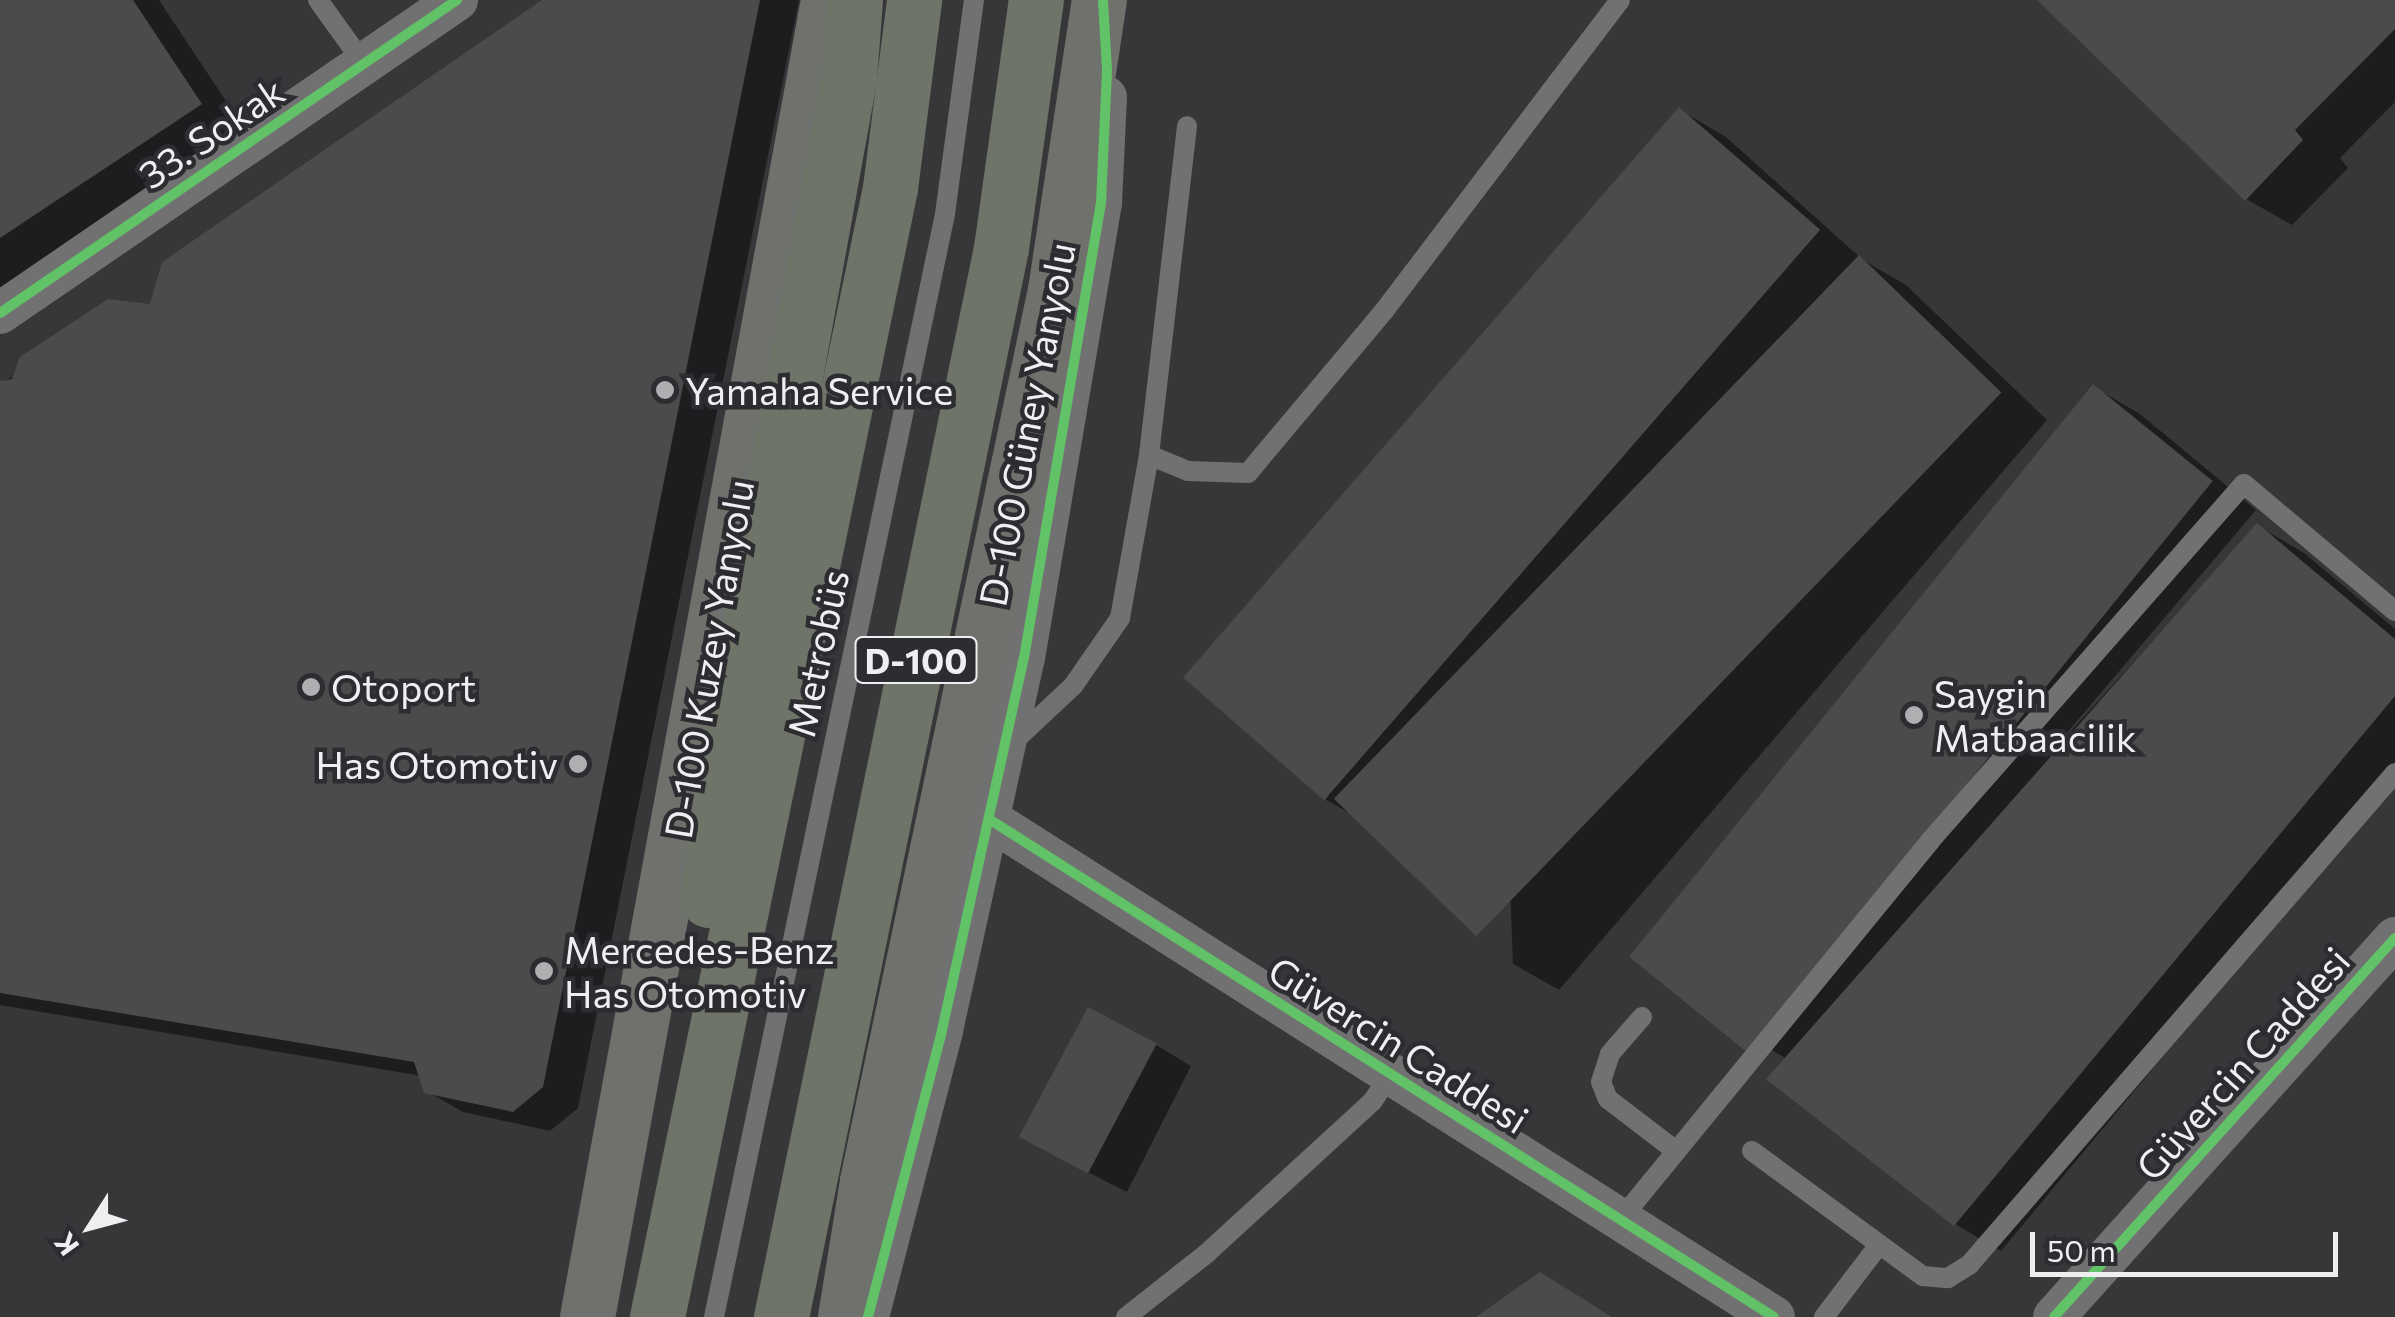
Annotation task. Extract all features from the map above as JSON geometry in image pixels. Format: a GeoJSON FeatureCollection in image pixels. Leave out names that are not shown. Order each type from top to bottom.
{"type":"FeatureCollection","features":[{"type":"Feature","properties":{"kind":"highway"},"geometry":{"type":"LineString","coordinates":[[701,1093],[701,958],[728,746],[846,99],[855,0]]}},
{"type":"Feature","properties":{"kind":"highway","name":"D-100"},"geometry":{"type":"LineString","coordinates":[[657,1317],[890,188],[914,0]]}},
{"type":"Feature","properties":{"kind":"highway","name":"D-100"},"geometry":{"type":"LineString","coordinates":[[781,1317],[1001,248],[1036,0]]}},
{"type":"Feature","properties":{"kind":"main road","name":"D-100 Kuzey Yanyolu"},"geometry":{"type":"LineString","coordinates":[[587,1317],[828,0]]}},
{"type":"Feature","properties":{"kind":"main road","name":"D-100 Güney Yanyolu"},"geometry":{"type":"LineString","coordinates":[[845,1317],[874,1143],[1055,290],[1101,0]]}},
{"type":"Feature","properties":{"kind":"street","name":"33. Sokak"},"geometry":{"type":"LineString","coordinates":[[0,314],[457,0]]}},
{"type":"Feature","properties":{"kind":"street"},"geometry":{"type":"LineString","coordinates":[[868,1317],[992,821],[1006,749],[1101,203],[1107,70],[1101,0]]}},
{"type":"Feature","properties":{"kind":"street","name":"Güvercin Caddesi"},"geometry":{"type":"LineString","coordinates":[[992,821],[1774,1317]]}},
{"type":"Feature","properties":{"kind":"street","name":"Güvercin Caddesi"},"geometry":{"type":"LineString","coordinates":[[2054,1317],[2395,938]]}},
{"type":"Feature","properties":{"kind":"lane"},"geometry":{"type":"LineString","coordinates":[[318,0],[364,64]]}},
{"type":"Feature","properties":{"kind":"lane","name":"Metrobüs"},"geometry":{"type":"LineString","coordinates":[[714,1317],[944,214],[974,0]]}},
{"type":"Feature","properties":{"kind":"lane"},"geometry":{"type":"LineString","coordinates":[[1149,455],[1188,472],[1248,473],[1384,310],[1620,0]]}},
{"type":"Feature","properties":{"kind":"lane"},"geometry":{"type":"LineString","coordinates":[[1006,749],[1074,686],[1120,618],[1149,455],[1187,126]]}},
{"type":"Feature","properties":{"kind":"lane"},"geometry":{"type":"LineString","coordinates":[[1620,1220],[1930,841],[2244,484],[2395,611]]}},
{"type":"Feature","properties":{"kind":"lane"},"geometry":{"type":"LineString","coordinates":[[1752,1151],[1923,1276],[1948,1278],[1969,1265],[2395,774]]}},
{"type":"Feature","properties":{"kind":"lane"},"geometry":{"type":"LineString","coordinates":[[1642,1017],[1610,1054],[1601,1082],[1608,1099],[1676,1152]]}},
{"type":"Feature","properties":{"kind":"lane"},"geometry":{"type":"LineString","coordinates":[[1126,1317],[1275,1191],[1372,1102],[1391,1074]]}},
{"type":"Feature","properties":{"kind":"lane"},"geometry":{"type":"LineString","coordinates":[[1824,1317],[1878,1246]]}},
{"type":"Feature","properties":{"kind":"building"},"geometry":{"type":"Polygon","coordinates":[[[0,0],[133,0],[202,104],[0,238],[0,0]]]}},
{"type":"Feature","properties":{"kind":"building","name":"Otoport"},"geometry":{"type":"Polygon","coordinates":[[[542,0],[760,0],[543,1087],[513,1112],[424,1093],[414,1062],[0,993],[0,381],[12,379],[20,357],[108,299],[150,304],[162,262],[542,0]]]}},
{"type":"Feature","properties":{"kind":"building"},"geometry":{"type":"Polygon","coordinates":[[[2037,0],[2395,0],[2395,29],[2295,130],[2303,140],[2245,201],[2037,0]]]}},
{"type":"Feature","properties":{"kind":"building"},"geometry":{"type":"Polygon","coordinates":[[[1679,107],[1820,230],[1324,800],[1183,678],[1679,107]]]}},
{"type":"Feature","properties":{"kind":"building"},"geometry":{"type":"Polygon","coordinates":[[[1859,255],[2001,393],[1476,936],[1334,799],[1859,255]]]}},
{"type":"Feature","properties":{"kind":"building","name":"Saygin Matbaacilik"},"geometry":{"type":"Polygon","coordinates":[[[2093,384],[2213,481],[1749,1054],[1629,957],[2093,384]]]}},
{"type":"Feature","properties":{"kind":"building"},"geometry":{"type":"Polygon","coordinates":[[[2257,523],[2395,639],[2395,696],[1954,1226],[1766,1079],[2257,523]]]}},
{"type":"Feature","properties":{"kind":"building"},"geometry":{"type":"Polygon","coordinates":[[[1088,1007],[1157,1044],[1088,1173],[1019,1137],[1088,1007]]]}},
{"type":"Feature","properties":{"kind":"building"},"geometry":{"type":"Polygon","coordinates":[[[1540,1272],[1612,1317],[1476,1317],[1540,1272]]]}},
{"type":"Feature","properties":{"kind":"cycle path"},"geometry":{"type":"LineString","coordinates":[[0,313],[457,0]]}},
{"type":"Feature","properties":{"kind":"cycle path"},"geometry":{"type":"LineString","coordinates":[[868,1317],[942,1030],[1024,658],[1101,203],[1107,70],[1103,0]]}},
{"type":"Feature","properties":{"kind":"cycle path"},"geometry":{"type":"LineString","coordinates":[[992,821],[1774,1317]]}},
{"type":"Feature","properties":{"kind":"cycle path"},"geometry":{"type":"LineString","coordinates":[[2054,1317],[2395,938]]}},
{"type":"Feature","properties":{"kind":"place","name":"Yamaha Service"},"geometry":{"type":"Point","coordinates":[665,390]}},
{"type":"Feature","properties":{"kind":"place","name":"Otoport"},"geometry":{"type":"Point","coordinates":[311,687]}},
{"type":"Feature","properties":{"kind":"place","name":"Saygin Matbaacilik"},"geometry":{"type":"Point","coordinates":[1914,715]}},
{"type":"Feature","properties":{"kind":"place","name":"Has Otomotiv"},"geometry":{"type":"Point","coordinates":[578,764]}},
{"type":"Feature","properties":{"kind":"place","name":"Mercedes-Benz Has Otomotiv"},"geometry":{"type":"Point","coordinates":[544,971]}}]}
